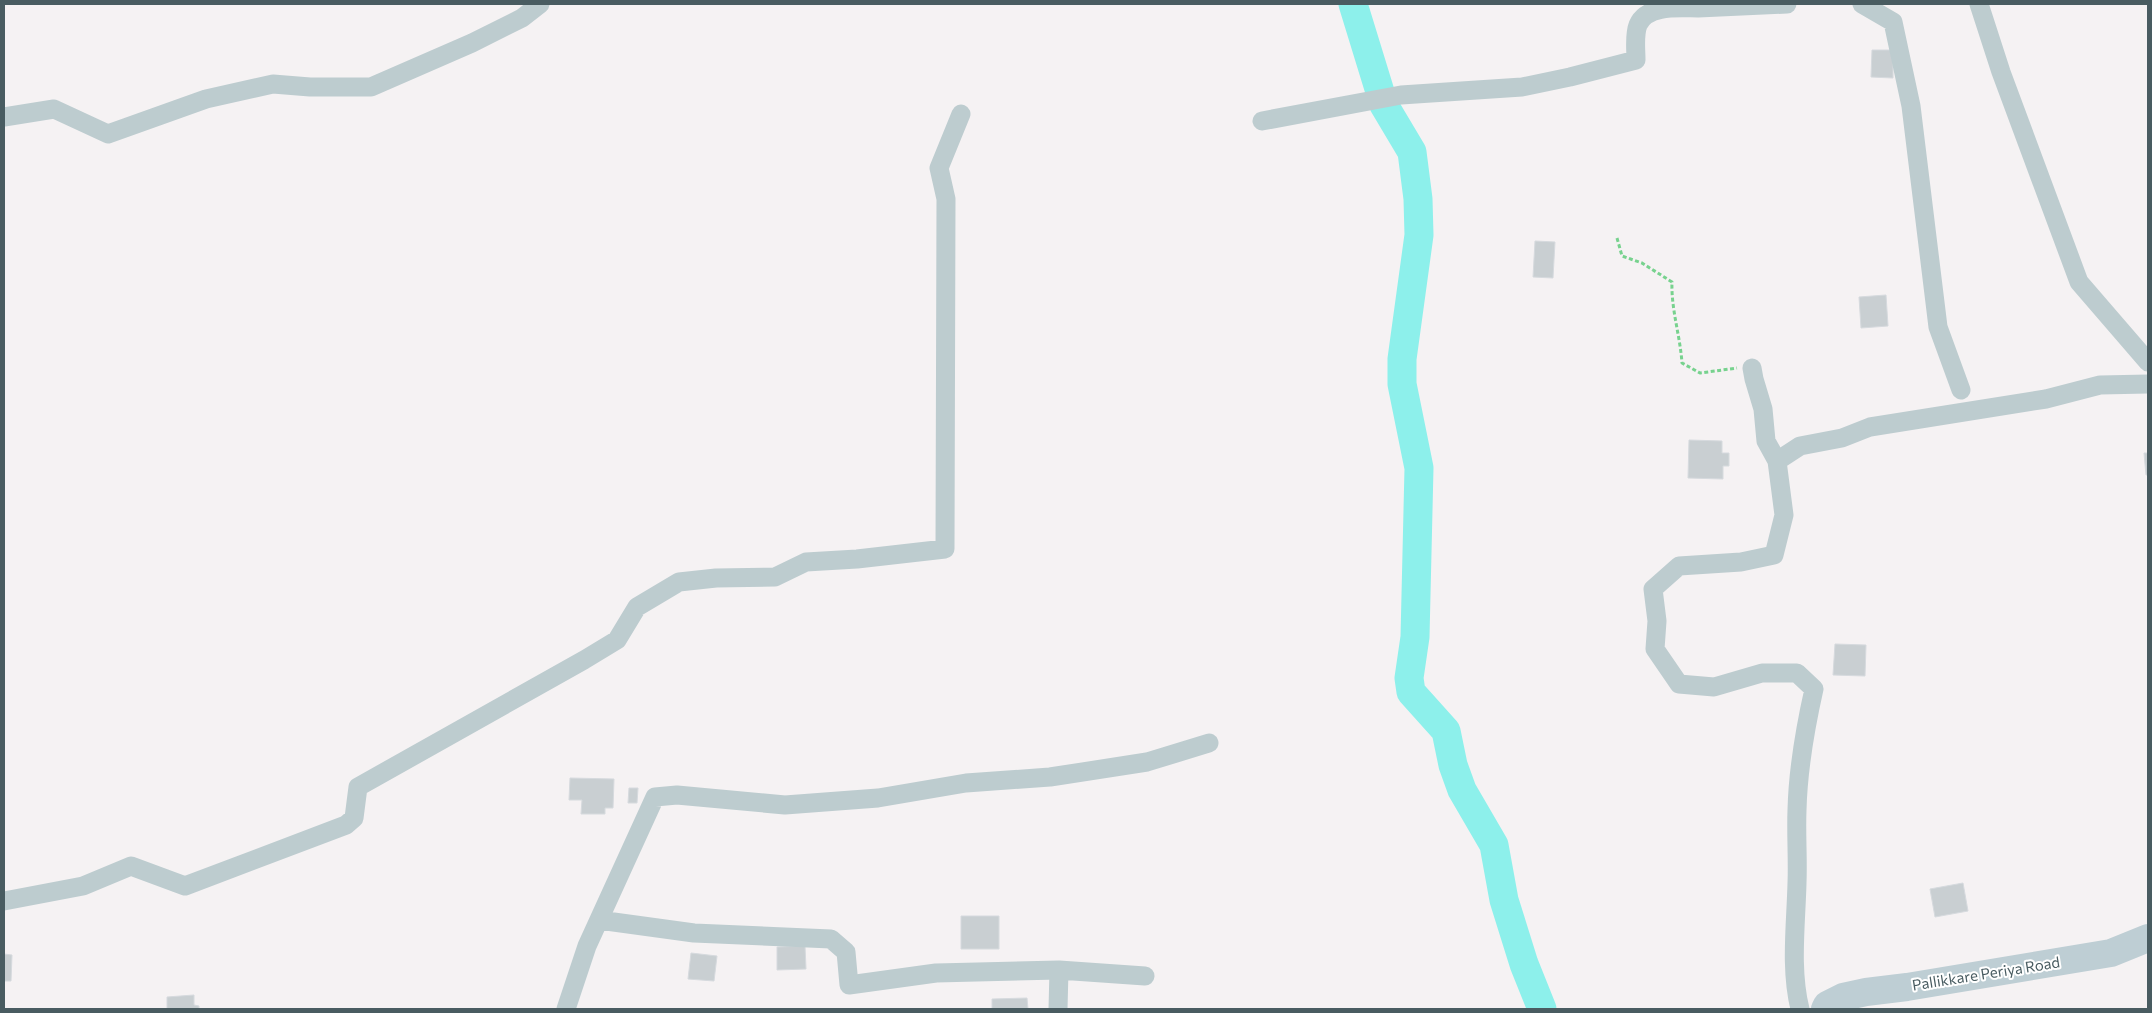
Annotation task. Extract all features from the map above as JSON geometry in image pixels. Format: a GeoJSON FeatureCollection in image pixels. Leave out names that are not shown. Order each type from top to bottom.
{"type":"FeatureCollection","features":[{"type":"Feature","properties":{"kind":"main road","name":"Pallikkare Periya Road"},"geometry":{"type":"LineString","coordinates":[[1825,1009],[1843,997],[2111,953],[2148,938]]}},
{"type":"Feature","properties":{"kind":"street"},"geometry":{"type":"LineString","coordinates":[[4,117],[54,109],[108,134],[206,99],[273,84],[310,87],[371,86],[472,43],[522,18],[540,4]]}},
{"type":"Feature","properties":{"kind":"street"},"geometry":{"type":"LineString","coordinates":[[1262,121],[1401,95],[1522,87],[1570,77],[1636,60],[1638,24],[1648,13],[1673,8],[1701,6],[1787,4]]}},
{"type":"Feature","properties":{"kind":"street"},"geometry":{"type":"LineString","coordinates":[[1862,4],[1893,22],[1911,106],[1938,327],[1961,390]]}},
{"type":"Feature","properties":{"kind":"street"},"geometry":{"type":"LineString","coordinates":[[1979,4],[2001,72],[2079,282],[2148,362]]}},
{"type":"Feature","properties":{"kind":"street"},"geometry":{"type":"LineString","coordinates":[[4,901],[83,886],[132,866],[185,886],[346,825],[354,818],[358,787],[576,665],[617,640],[637,607],[679,582],[716,578],[775,577],[806,562],[945,550],[946,199],[939,168],[961,114]]}},
{"type":"Feature","properties":{"kind":"street"},"geometry":{"type":"LineString","coordinates":[[1752,368],[1763,409],[1766,441],[1777,461],[1784,516],[1774,555],[1740,562],[1679,566],[1654,589],[1655,649],[1679,684],[1714,687],[1762,673],[1797,673],[1814,689],[1803,738],[1796,810],[1798,873],[1795,959],[1797,998],[1800,1009]]}},
{"type":"Feature","properties":{"kind":"street"},"geometry":{"type":"LineString","coordinates":[[1777,461],[1800,446],[1842,438],[1870,427],[2046,398],[2100,386],[2148,384]]}},
{"type":"Feature","properties":{"kind":"street"},"geometry":{"type":"LineString","coordinates":[[566,1009],[587,946],[655,797],[677,795],[785,805],[878,798],[966,783],[1050,777],[1147,762],[1209,744]]}},
{"type":"Feature","properties":{"kind":"street"},"geometry":{"type":"LineString","coordinates":[[599,920],[694,933],[831,939],[846,952],[849,985],[936,973],[1059,970],[1145,976]]}},
{"type":"Feature","properties":{"kind":"street"},"geometry":{"type":"LineString","coordinates":[[1058,1009],[1059,970]]}},
{"type":"Feature","properties":{"kind":"path"},"geometry":{"type":"LineString","coordinates":[[1617,238],[1622,256],[1642,263],[1672,282],[1672,298],[1680,336],[1682,362],[1700,373],[1752,368]]}},
{"type":"Feature","properties":{"kind":"building"},"geometry":{"type":"Polygon","coordinates":[[[1872,50],[1893,50],[1893,78],[1871,77],[1872,50]]]}},
{"type":"Feature","properties":{"kind":"building"},"geometry":{"type":"Polygon","coordinates":[[[1535,241],[1555,242],[1553,278],[1533,277],[1535,241]]]}},
{"type":"Feature","properties":{"kind":"building"},"geometry":{"type":"Polygon","coordinates":[[[1886,295],[1888,326],[1861,328],[1859,297],[1886,295]]]}},
{"type":"Feature","properties":{"kind":"building"},"geometry":{"type":"Polygon","coordinates":[[[1689,440],[1722,441],[1722,453],[1729,453],[1729,466],[1723,466],[1723,479],[1688,478],[1689,440]]]}},
{"type":"Feature","properties":{"kind":"building"},"geometry":{"type":"Polygon","coordinates":[[[2144,453],[2148,453],[2148,475],[2146,475],[2144,453]]]}},
{"type":"Feature","properties":{"kind":"building"},"geometry":{"type":"Polygon","coordinates":[[[1835,644],[1866,645],[1865,676],[1833,675],[1835,644]]]}},
{"type":"Feature","properties":{"kind":"building"},"geometry":{"type":"Polygon","coordinates":[[[570,778],[614,779],[613,808],[605,808],[605,814],[581,814],[582,800],[569,800],[570,778]]]}},
{"type":"Feature","properties":{"kind":"building"},"geometry":{"type":"Polygon","coordinates":[[[629,788],[638,788],[637,803],[628,803],[629,788]]]}},
{"type":"Feature","properties":{"kind":"building"},"geometry":{"type":"Polygon","coordinates":[[[1963,883],[1968,911],[1935,917],[1930,889],[1963,883]]]}},
{"type":"Feature","properties":{"kind":"building"},"geometry":{"type":"Polygon","coordinates":[[[961,916],[999,916],[999,949],[961,949],[961,916]]]}},
{"type":"Feature","properties":{"kind":"building"},"geometry":{"type":"Polygon","coordinates":[[[805,946],[806,969],[777,970],[777,947],[805,946]]]}},
{"type":"Feature","properties":{"kind":"building"},"geometry":{"type":"Polygon","coordinates":[[[691,953],[717,956],[714,981],[688,979],[691,953]]]}},
{"type":"Feature","properties":{"kind":"building"},"geometry":{"type":"Polygon","coordinates":[[[4,954],[12,955],[11,981],[4,981],[4,954]]]}},
{"type":"Feature","properties":{"kind":"building"},"geometry":{"type":"Polygon","coordinates":[[[194,995],[194,1005],[199,1006],[199,1009],[167,1009],[167,997],[194,995]]]}},
{"type":"Feature","properties":{"kind":"building"},"geometry":{"type":"Polygon","coordinates":[[[1027,998],[1028,1009],[992,1009],[992,999],[1027,998]]]}},
{"type":"Feature","properties":{"kind":"waterway"},"geometry":{"type":"LineString","coordinates":[[1353,4],[1384,105],[1412,152],[1418,199],[1419,235],[1402,359],[1402,384],[1419,468],[1415,637],[1409,678],[1411,692],[1446,731],[1453,765],[1462,790],[1494,845],[1504,900],[1524,964],[1542,1009]]}}]}
